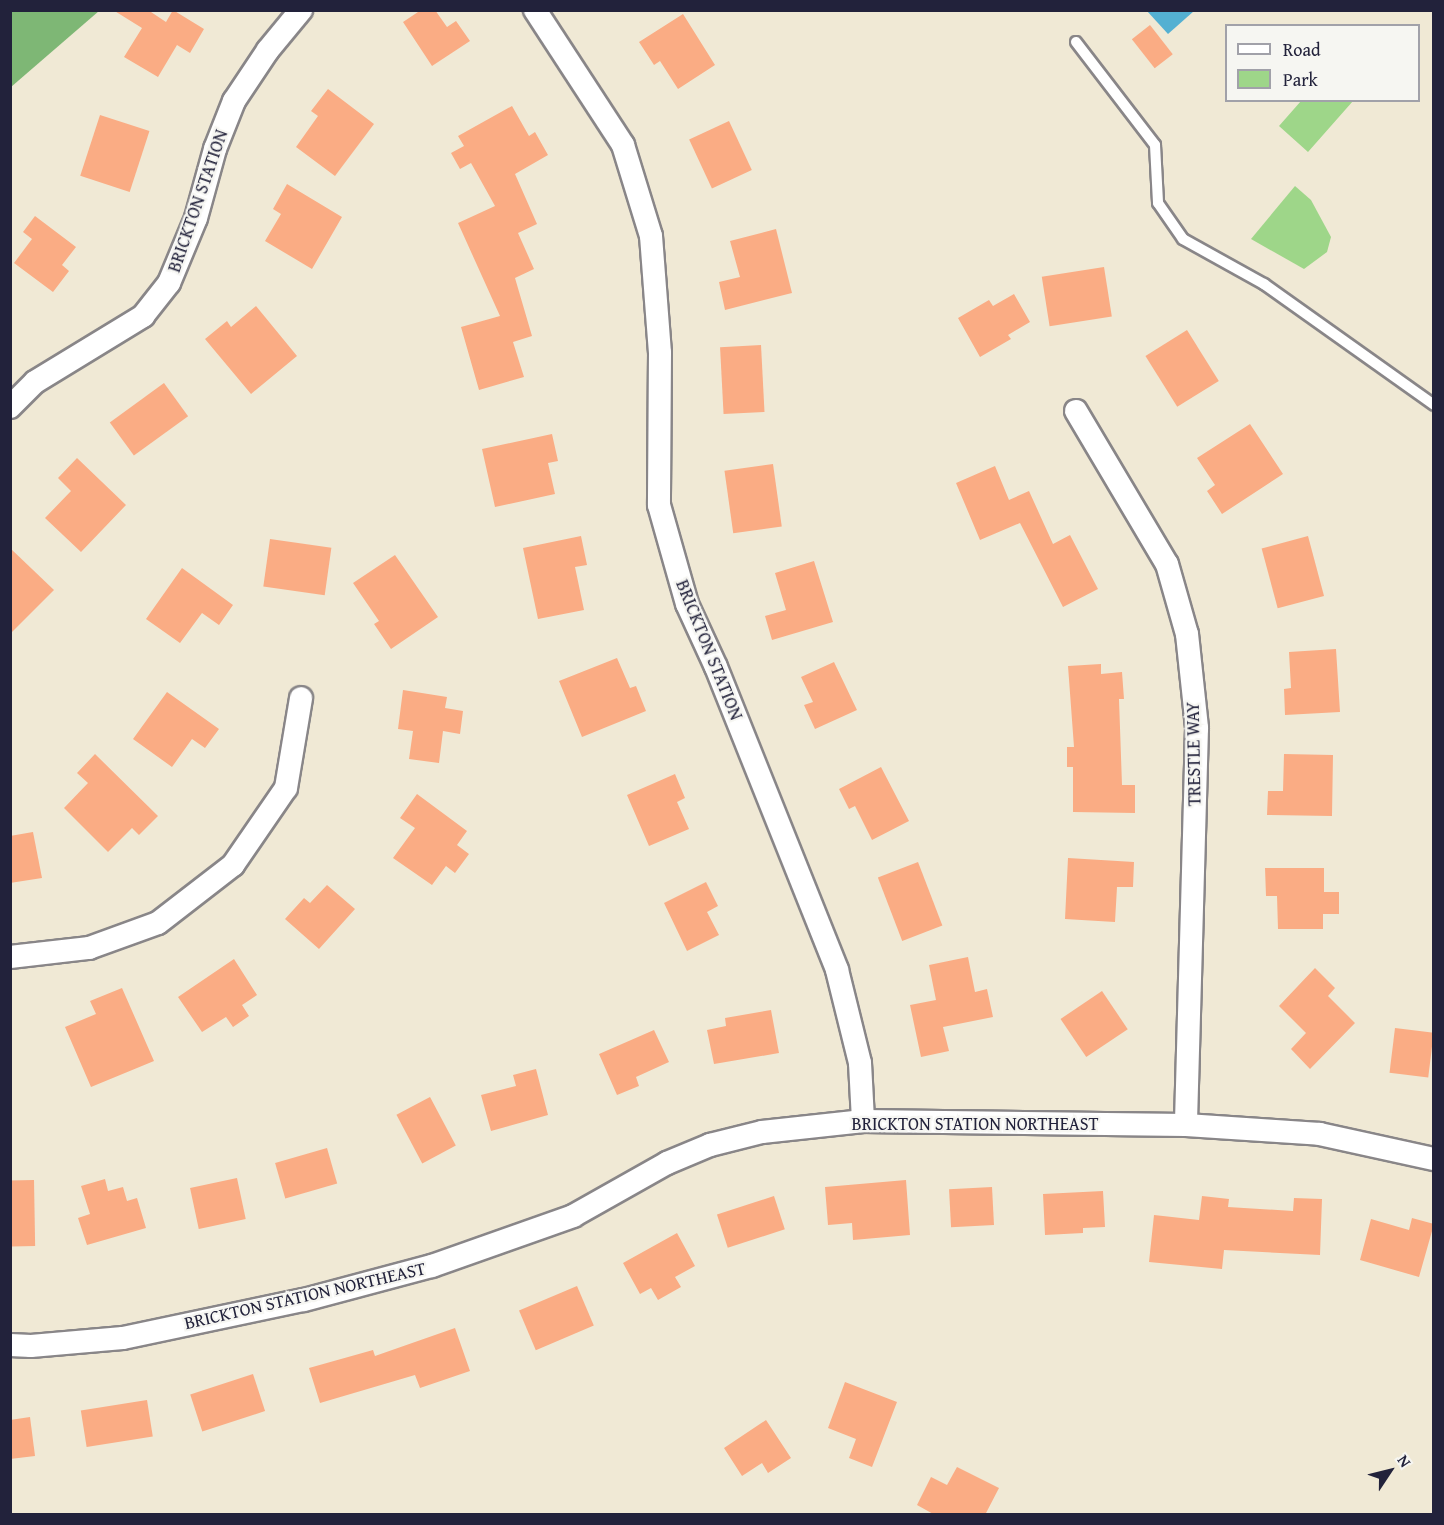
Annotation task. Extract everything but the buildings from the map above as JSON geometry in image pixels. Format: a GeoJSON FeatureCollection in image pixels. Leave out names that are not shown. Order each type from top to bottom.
{"type":"FeatureCollection","features":[{"type":"Feature","properties":{"kind":"street","name":"BRICKTON STATION"},"geometry":{"type":"LineString","coordinates":[[10,407],[35,382],[143,316],[169,283],[196,218],[215,149],[234,100],[268,50],[301,10]]}},
{"type":"Feature","properties":{"kind":"street","name":"BRICKTON STATION"},"geometry":{"type":"LineString","coordinates":[[535,10],[623,145],[651,237],[660,353],[659,505],[687,604],[716,667],[837,970],[860,1063],[863,1121]]}},
{"type":"Feature","properties":{"kind":"street","name":"TRESTLE WAY"},"geometry":{"type":"LineString","coordinates":[[1076,411],[1167,564],[1187,634],[1197,728],[1186,1125]]}},
{"type":"Feature","properties":{"kind":"street"},"geometry":{"type":"LineString","coordinates":[[10,957],[89,948],[158,923],[233,865],[286,788],[301,698]]}},
{"type":"Feature","properties":{"kind":"street","name":"BRICKTON STATION NORTHEAST"},"geometry":{"type":"LineString","coordinates":[[10,1345],[31,1346],[123,1338],[304,1300],[432,1266],[573,1216],[668,1163],[710,1144],[762,1132],[863,1121],[1186,1125],[1320,1134],[1434,1159]]}},
{"type":"Feature","properties":{"kind":"lane"},"geometry":{"type":"LineString","coordinates":[[1076,42],[1155,144],[1158,203],[1183,239],[1264,284],[1434,405]]}},
{"type":"Feature","properties":{"kind":"green space"},"geometry":{"type":"Polygon","coordinates":[[[11,10],[99,10],[99,11],[11,87],[11,10]]]}},
{"type":"Feature","properties":{"kind":"green space"},"geometry":{"type":"Polygon","coordinates":[[[1300,102],[1352,102],[1308,152],[1279,126],[1300,102]]]}},
{"type":"Feature","properties":{"kind":"green space"},"geometry":{"type":"Polygon","coordinates":[[[1295,186],[1311,200],[1331,237],[1327,252],[1304,269],[1251,239],[1295,186]]]}},
{"type":"Feature","properties":{"kind":"water"},"geometry":{"type":"Polygon","coordinates":[[[1147,11],[1194,11],[1168,34],[1147,11]]]}}]}
